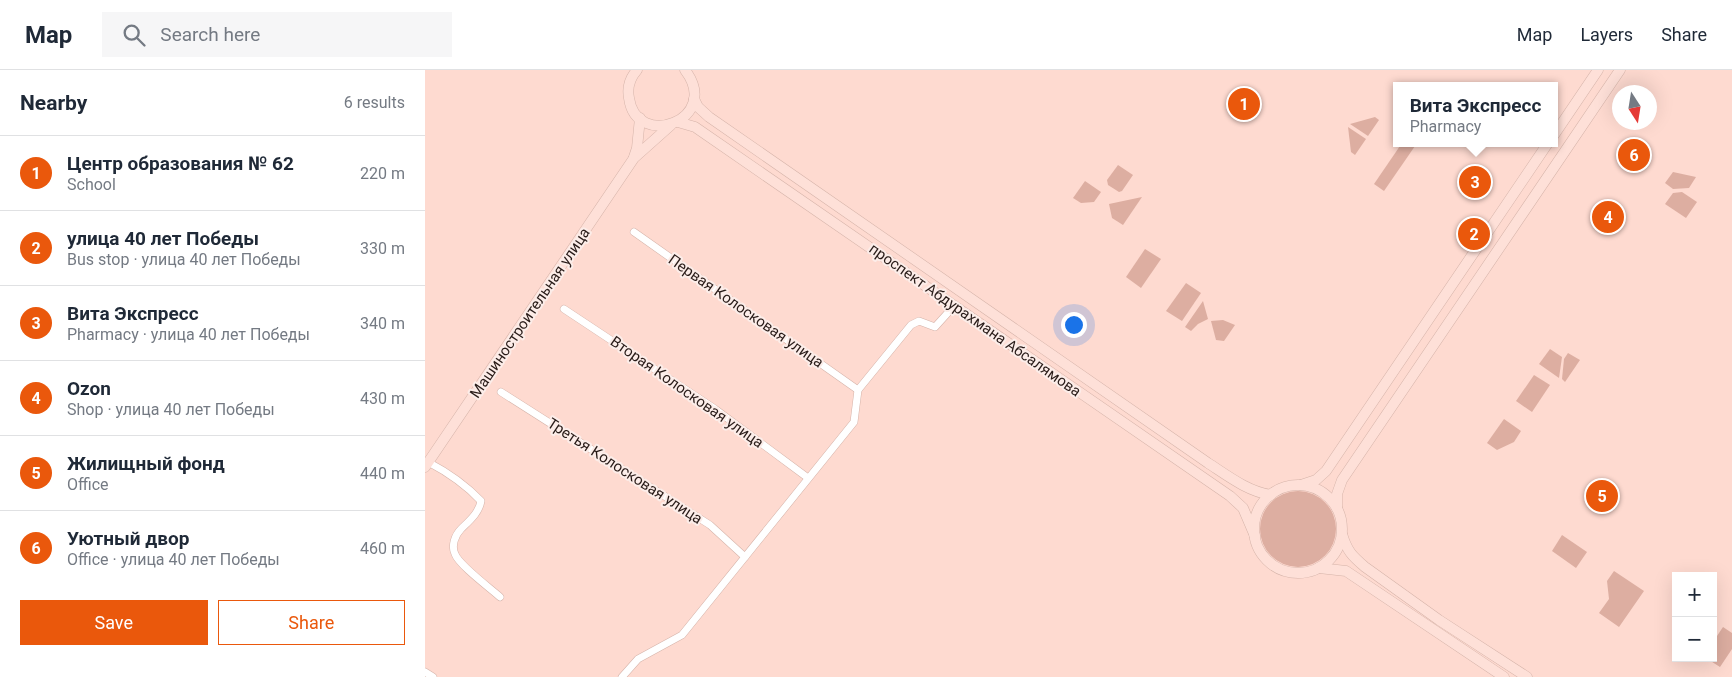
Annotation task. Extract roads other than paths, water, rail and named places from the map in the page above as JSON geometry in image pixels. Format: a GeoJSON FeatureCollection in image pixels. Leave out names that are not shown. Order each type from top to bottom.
{"type":"FeatureCollection","features":[{"type":"Feature","properties":{"kind":"street"},"geometry":{"type":"LineString","coordinates":[[637,70],[630,81],[628,91],[629,101],[639,118]]}},
{"type":"Feature","properties":{"kind":"street"},"geometry":{"type":"LineString","coordinates":[[1558,129],[1598,70]]}},
{"type":"Feature","properties":{"kind":"street"},"geometry":{"type":"LineString","coordinates":[[1527,677],[1439,620],[1354,558],[1346,548],[1342,534],[1342,525],[1337,508],[1337,494],[1342,480],[1620,70]]}},
{"type":"Feature","properties":{"kind":"street"},"geometry":{"type":"LineString","coordinates":[[690,72],[695,92],[694,99]]}},
{"type":"Feature","properties":{"kind":"street","name":"проспект Абдурахмана Абсалямова"},"geometry":{"type":"LineString","coordinates":[[694,99],[698,107],[709,117],[1208,463],[1241,484],[1259,493],[1271,495]]}},
{"type":"Feature","properties":{"kind":"street","name":"Машиностроительная улица"},"geometry":{"type":"LineString","coordinates":[[633,158],[685,116],[691,108],[694,99]]}},
{"type":"Feature","properties":{"kind":"street","name":"проспект Абдурахмана Абсалямова"},"geometry":{"type":"LineString","coordinates":[[639,118],[655,126],[674,123],[695,127],[1230,496],[1243,508],[1255,536]]}},
{"type":"Feature","properties":{"kind":"street","name":"Машиностроительная улица"},"geometry":{"type":"LineString","coordinates":[[427,465],[633,158],[637,148],[639,118]]}},
{"type":"Feature","properties":{"kind":"street"},"geometry":{"type":"LineString","coordinates":[[1504,677],[1346,571],[1319,568],[1293,573],[1279,569],[1268,562],[1259,550],[1255,536],[1255,525],[1260,509],[1271,495],[1281,489],[1301,486],[1316,480],[1326,472],[1545,147]]}},
{"type":"Feature","properties":{"kind":"street","name":"Первая Колосковая улица"},"geometry":{"type":"LineString","coordinates":[[634,232],[858,390]]}},
{"type":"Feature","properties":{"kind":"street"},"geometry":{"type":"LineString","coordinates":[[622,677],[638,659],[682,635],[854,422],[858,390],[911,325],[919,321],[935,326],[954,306]]}},
{"type":"Feature","properties":{"kind":"street","name":"Вторая Колосковая улица"},"geometry":{"type":"LineString","coordinates":[[564,309],[715,409],[808,478]]}},
{"type":"Feature","properties":{"kind":"street","name":"Третья Колосковая улица"},"geometry":{"type":"LineString","coordinates":[[501,392],[709,525],[745,556]]}},
{"type":"Feature","properties":{"kind":"street"},"geometry":{"type":"LineString","coordinates":[[427,465],[447,472],[466,486],[481,501],[480,507],[474,515],[458,531],[453,544],[455,555],[463,565],[500,596]]}},
{"type":"Feature","properties":{"kind":"street"},"geometry":{"type":"LineString","coordinates":[[1301,486],[1322,492],[1331,499],[1337,508]]}},
{"type":"Feature","properties":{"kind":"street"},"geometry":{"type":"LineString","coordinates":[[1319,568],[1334,553],[1342,534]]}},
{"type":"Feature","properties":{"kind":"street"},"geometry":{"type":"LineString","coordinates":[[425,672],[433,677]]}},
{"type":"Feature","properties":{"kind":"place","name":"Центр образования № 62"},"geometry":{"type":"Point","coordinates":[1244,104]}},
{"type":"Feature","properties":{"kind":"place","name":"Уютный двор"},"geometry":{"type":"Point","coordinates":[1634,155]}},
{"type":"Feature","properties":{"kind":"place","name":"Вита Экспресс"},"geometry":{"type":"Point","coordinates":[1475,182]}},
{"type":"Feature","properties":{"kind":"place","name":"Ozon"},"geometry":{"type":"Point","coordinates":[1608,217]}},
{"type":"Feature","properties":{"kind":"place","name":"улица 40 лет Победы"},"geometry":{"type":"Point","coordinates":[1474,234]}},
{"type":"Feature","properties":{"kind":"place","name":"Жилищный фонд"},"geometry":{"type":"Point","coordinates":[1602,496]}}]}
